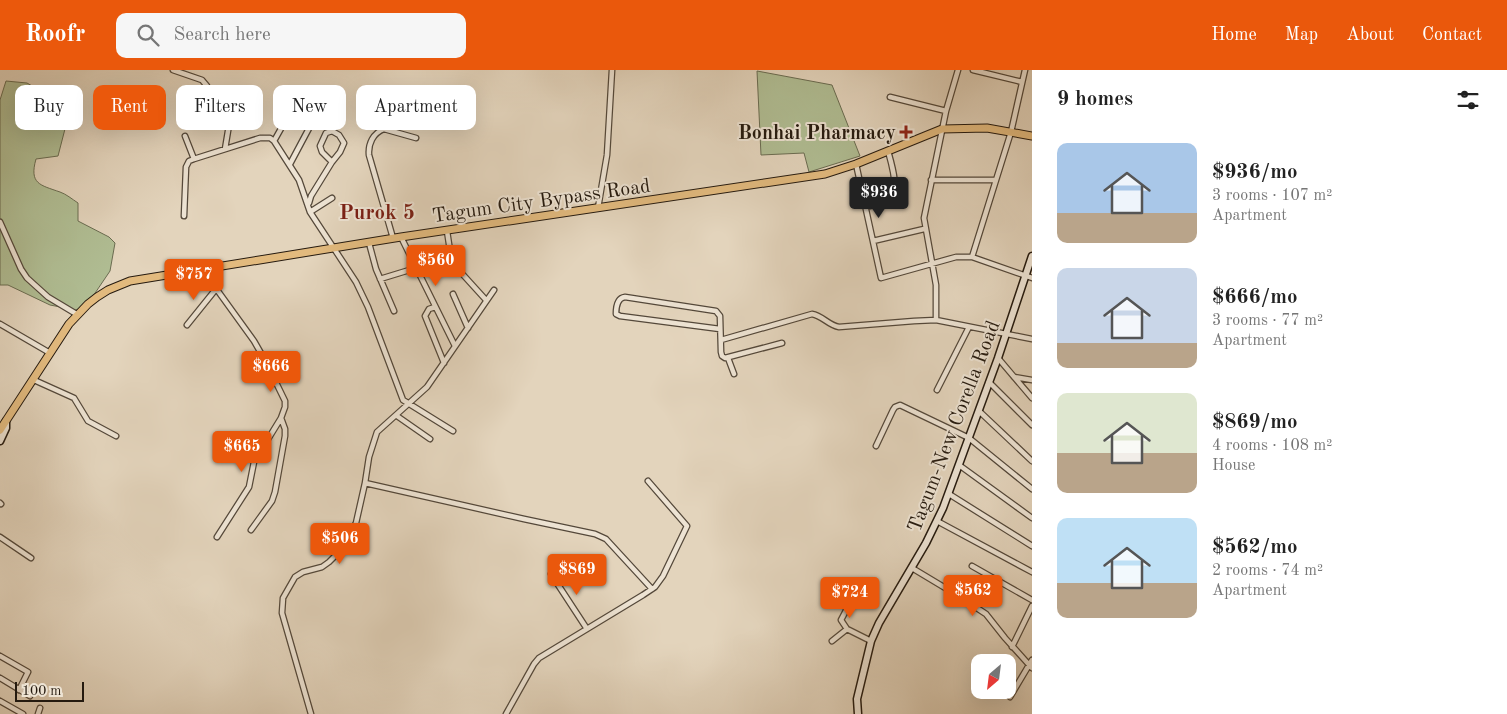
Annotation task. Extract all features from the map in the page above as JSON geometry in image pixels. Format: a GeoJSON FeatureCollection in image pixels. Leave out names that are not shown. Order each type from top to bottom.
{"type":"FeatureCollection","features":[{"type":"Feature","properties":{"kind":"main road","name":"Tagum City Bypass Road"},"geometry":{"type":"LineString","coordinates":[[0,430],[69,324],[97,297],[119,285],[142,278],[393,238],[810,176],[856,164],[942,129],[987,128],[1032,136]]}},
{"type":"Feature","properties":{"kind":"main road","name":"Tagum-New Corella Road"},"geometry":{"type":"LineString","coordinates":[[858,714],[857,699],[871,641],[879,623],[937,521],[1029,277],[1032,256]]}},
{"type":"Feature","properties":{"kind":"main road"},"geometry":{"type":"LineString","coordinates":[[0,441],[6,428],[6,422]]}},
{"type":"Feature","properties":{"kind":"street"},"geometry":{"type":"LineString","coordinates":[[173,70],[202,80],[207,86],[207,96],[223,92],[232,98],[235,105],[235,117],[229,125],[225,149]]}},
{"type":"Feature","properties":{"kind":"street"},"geometry":{"type":"LineString","coordinates":[[598,208],[607,155],[612,70]]}},
{"type":"Feature","properties":{"kind":"street"},"geometry":{"type":"LineString","coordinates":[[936,320],[936,285],[924,229],[924,210],[946,112],[958,70]]}},
{"type":"Feature","properties":{"kind":"street"},"geometry":{"type":"LineString","coordinates":[[973,70],[1022,82]]}},
{"type":"Feature","properties":{"kind":"street"},"geometry":{"type":"LineString","coordinates":[[972,257],[1011,132],[1025,70]]}},
{"type":"Feature","properties":{"kind":"street"},"geometry":{"type":"LineString","coordinates":[[890,98],[946,112]]}},
{"type":"Feature","properties":{"kind":"street"},"geometry":{"type":"LineString","coordinates":[[274,141],[296,102],[302,103],[316,111],[315,117],[290,164]]}},
{"type":"Feature","properties":{"kind":"street"},"geometry":{"type":"LineString","coordinates":[[393,238],[369,155],[369,145],[375,135],[384,129],[416,138]]}},
{"type":"Feature","properties":{"kind":"street"},"geometry":{"type":"LineString","coordinates":[[308,205],[311,196],[344,143],[339,135],[332,131],[326,134],[320,146],[322,152],[332,162]]}},
{"type":"Feature","properties":{"kind":"street"},"geometry":{"type":"LineString","coordinates":[[185,136],[194,159]]}},
{"type":"Feature","properties":{"kind":"street"},"geometry":{"type":"LineString","coordinates":[[184,216],[186,167],[190,161],[260,138],[270,138],[274,141],[299,180],[310,212],[356,282],[368,307],[401,397],[408,404],[453,431]]}},
{"type":"Feature","properties":{"kind":"street"},"geometry":{"type":"LineString","coordinates":[[866,208],[890,200],[893,196],[894,181],[888,151]]}},
{"type":"Feature","properties":{"kind":"street"},"geometry":{"type":"LineString","coordinates":[[856,164],[881,278],[956,257],[972,257],[1029,277]]}},
{"type":"Feature","properties":{"kind":"street"},"geometry":{"type":"LineString","coordinates":[[931,180],[996,180]]}},
{"type":"Feature","properties":{"kind":"street"},"geometry":{"type":"LineString","coordinates":[[310,212],[332,198]]}},
{"type":"Feature","properties":{"kind":"street"},"geometry":{"type":"LineString","coordinates":[[0,222],[27,278],[48,297],[78,315]]}},
{"type":"Feature","properties":{"kind":"street"},"geometry":{"type":"LineString","coordinates":[[873,241],[924,229]]}},
{"type":"Feature","properties":{"kind":"street"},"geometry":{"type":"LineString","coordinates":[[447,231],[451,258],[456,267],[486,300]]}},
{"type":"Feature","properties":{"kind":"street"},"geometry":{"type":"LineString","coordinates":[[401,237],[455,346]]}},
{"type":"Feature","properties":{"kind":"street"},"geometry":{"type":"LineString","coordinates":[[369,243],[380,279],[394,311]]}},
{"type":"Feature","properties":{"kind":"street"},"geometry":{"type":"LineString","coordinates":[[380,279],[416,268]]}},
{"type":"Feature","properties":{"kind":"street"},"geometry":{"type":"LineString","coordinates":[[202,269],[254,341],[285,402],[281,418],[254,462],[249,487],[217,537]]}},
{"type":"Feature","properties":{"kind":"street"},"geometry":{"type":"LineString","coordinates":[[187,325],[216,289]]}},
{"type":"Feature","properties":{"kind":"street"},"geometry":{"type":"LineString","coordinates":[[311,714],[282,613],[283,598],[296,577],[303,572],[322,567],[337,554],[356,523],[369,457],[374,439],[380,428],[427,388],[494,290]]}},
{"type":"Feature","properties":{"kind":"street"},"geometry":{"type":"LineString","coordinates":[[453,294],[468,328]]}},
{"type":"Feature","properties":{"kind":"street"},"geometry":{"type":"LineString","coordinates":[[720,329],[620,316],[616,314],[618,300],[625,297],[706,308],[719,313],[722,356],[728,358],[782,343]]}},
{"type":"Feature","properties":{"kind":"street"},"geometry":{"type":"LineString","coordinates":[[435,307],[429,309],[425,316],[444,363]]}},
{"type":"Feature","properties":{"kind":"street"},"geometry":{"type":"LineString","coordinates":[[721,340],[812,314],[819,316],[834,326],[845,328],[936,320],[1032,339]]}},
{"type":"Feature","properties":{"kind":"street"},"geometry":{"type":"LineString","coordinates":[[0,324],[50,353]]}},
{"type":"Feature","properties":{"kind":"street"},"geometry":{"type":"LineString","coordinates":[[938,390],[969,327]]}},
{"type":"Feature","properties":{"kind":"street"},"geometry":{"type":"LineString","coordinates":[[728,358],[734,374]]}},
{"type":"Feature","properties":{"kind":"street"},"geometry":{"type":"LineString","coordinates":[[998,358],[1032,398]]}},
{"type":"Feature","properties":{"kind":"street"},"geometry":{"type":"LineString","coordinates":[[1014,378],[1032,380]]}},
{"type":"Feature","properties":{"kind":"street"},"geometry":{"type":"LineString","coordinates":[[34,380],[74,398],[88,421],[116,436]]}},
{"type":"Feature","properties":{"kind":"street"},"geometry":{"type":"LineString","coordinates":[[989,382],[1032,425]]}},
{"type":"Feature","properties":{"kind":"street"},"geometry":{"type":"LineString","coordinates":[[876,446],[893,410],[897,406],[904,407],[969,438],[1032,490]]}},
{"type":"Feature","properties":{"kind":"street"},"geometry":{"type":"LineString","coordinates":[[979,411],[1032,461]]}},
{"type":"Feature","properties":{"kind":"street"},"geometry":{"type":"LineString","coordinates":[[396,416],[430,439]]}},
{"type":"Feature","properties":{"kind":"street"},"geometry":{"type":"LineString","coordinates":[[251,530],[272,501],[275,492],[285,436],[285,429],[281,418]]}},
{"type":"Feature","properties":{"kind":"street"},"geometry":{"type":"LineString","coordinates":[[959,465],[1032,518]]}},
{"type":"Feature","properties":{"kind":"street"},"geometry":{"type":"LineString","coordinates":[[506,714],[539,658],[652,589],[663,576],[688,528],[686,523],[648,481]]}},
{"type":"Feature","properties":{"kind":"street"},"geometry":{"type":"LineString","coordinates":[[365,483],[524,520],[595,534],[606,539],[652,589]]}},
{"type":"Feature","properties":{"kind":"street"},"geometry":{"type":"LineString","coordinates":[[948,494],[1032,546]]}},
{"type":"Feature","properties":{"kind":"street"},"geometry":{"type":"LineString","coordinates":[[937,521],[1032,572]]}},
{"type":"Feature","properties":{"kind":"street"},"geometry":{"type":"LineString","coordinates":[[0,537],[30,558]]}},
{"type":"Feature","properties":{"kind":"street"},"geometry":{"type":"LineString","coordinates":[[972,566],[1032,600]]}},
{"type":"Feature","properties":{"kind":"street"},"geometry":{"type":"LineString","coordinates":[[912,568],[957,594],[986,614],[1012,647],[1031,664],[1016,688]]}},
{"type":"Feature","properties":{"kind":"street"},"geometry":{"type":"LineString","coordinates":[[551,574],[587,629]]}},
{"type":"Feature","properties":{"kind":"street"},"geometry":{"type":"LineString","coordinates":[[851,601],[841,620],[847,629],[871,641]]}},
{"type":"Feature","properties":{"kind":"street"},"geometry":{"type":"LineString","coordinates":[[1012,647],[1032,606]]}},
{"type":"Feature","properties":{"kind":"street"},"geometry":{"type":"LineString","coordinates":[[832,641],[847,629]]}},
{"type":"Feature","properties":{"kind":"street"},"geometry":{"type":"LineString","coordinates":[[0,656],[28,672],[20,690]]}},
{"type":"Feature","properties":{"kind":"street"},"geometry":{"type":"LineString","coordinates":[[0,678],[30,696]]}},
{"type":"Feature","properties":{"kind":"street"},"geometry":{"type":"LineString","coordinates":[[0,701],[23,714]]}},
{"type":"Feature","properties":{"kind":"street"},"geometry":{"type":"LineString","coordinates":[[38,714],[40,708]]}},
{"type":"Feature","properties":{"kind":"green space"},"geometry":{"type":"Polygon","coordinates":[[[757,71],[832,85],[860,156],[809,172],[804,153],[761,155],[757,71]]]}},
{"type":"Feature","properties":{"kind":"green space"},"geometry":{"type":"Polygon","coordinates":[[[6,81],[30,85],[15,85],[15,130],[65,130],[58,156],[36,159],[34,167],[35,179],[42,185],[62,193],[78,203],[78,221],[109,237],[115,243],[110,271],[87,305],[76,310],[50,305],[8,285],[0,285],[0,100],[6,81]]]}},
{"type":"Feature","properties":{"kind":"place","name":"Bonhai Pharmacy"},"geometry":{"type":"Point","coordinates":[906,132]}},
{"type":"Feature","properties":{"kind":"district","name":"Purok 5"},"geometry":{"type":"Point","coordinates":[377,212]}}]}
